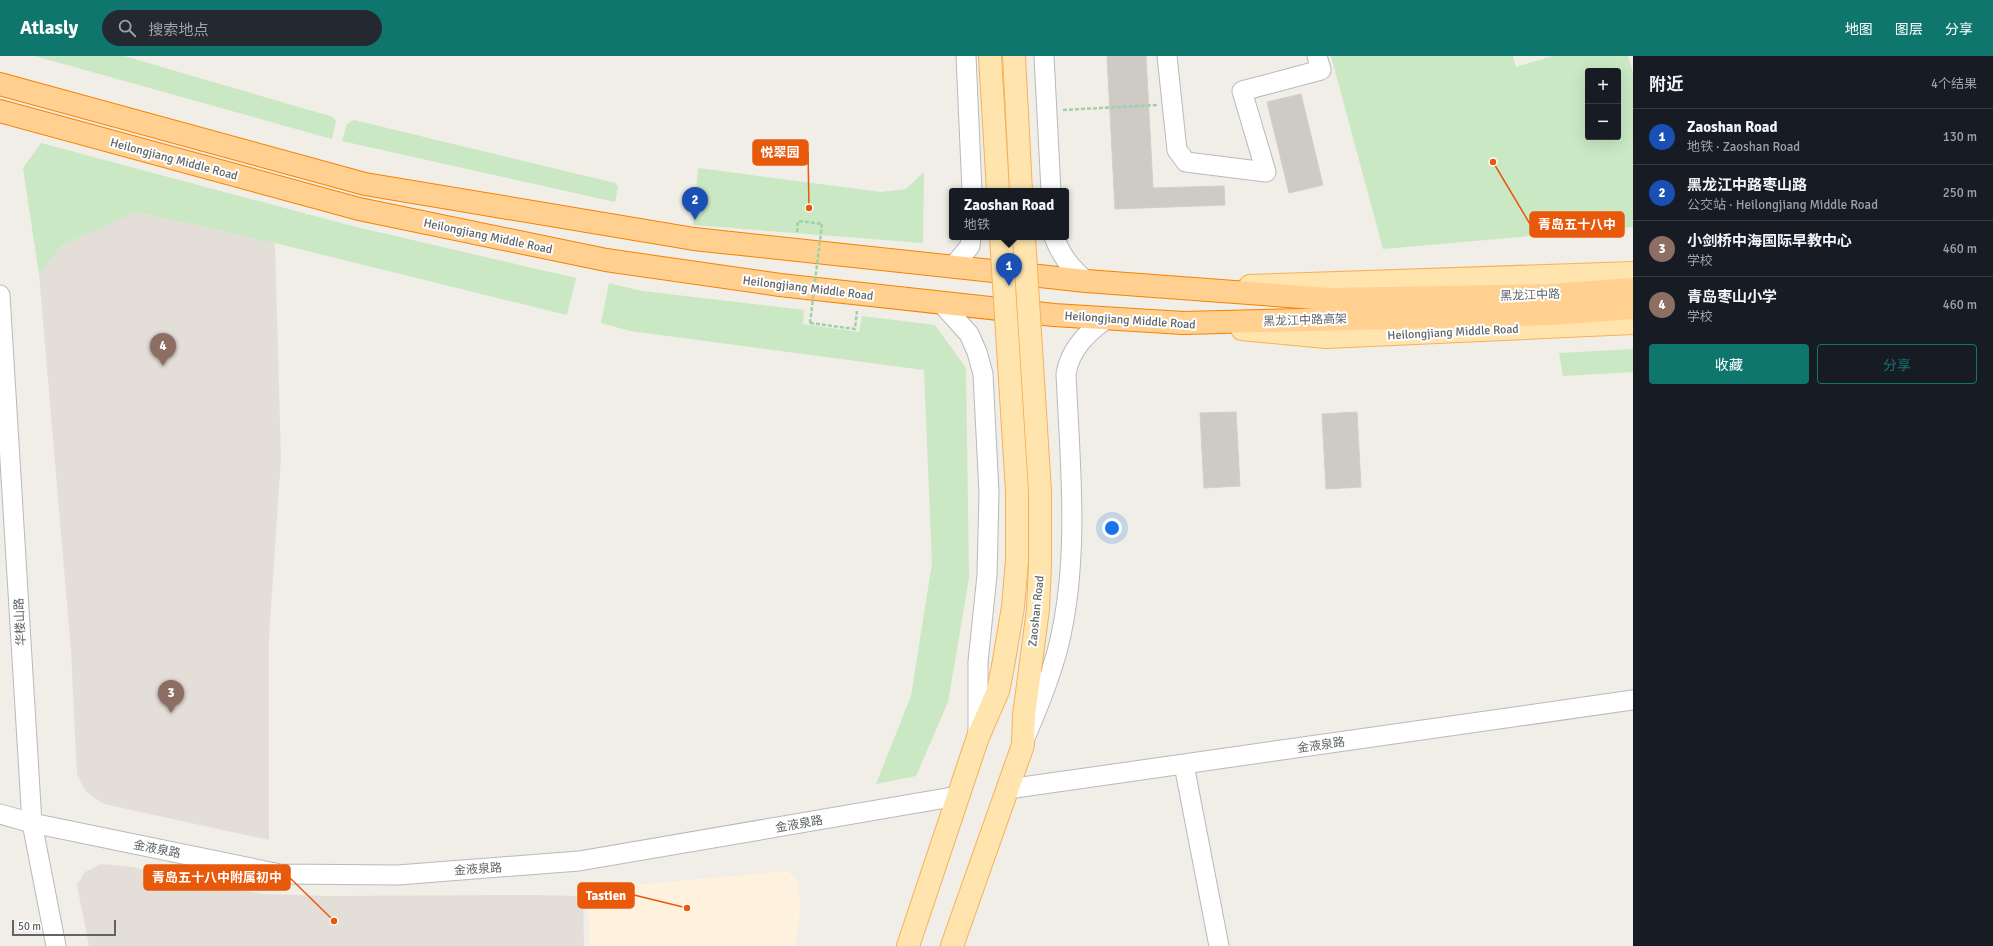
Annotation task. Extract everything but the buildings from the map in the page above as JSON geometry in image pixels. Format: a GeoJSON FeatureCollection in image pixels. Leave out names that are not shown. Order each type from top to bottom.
{"type":"FeatureCollection","features":[{"type":"Feature","properties":{"kind":"highway"},"geometry":{"type":"LineString","coordinates":[[0,84],[365,184],[694,239],[952,268],[1186,290]]}},
{"type":"Feature","properties":{"kind":"highway","name":"Heilongjiang Middle Road"},"geometry":{"type":"LineString","coordinates":[[0,111],[359,209],[606,260],[780,285],[942,304],[1106,319],[1183,323]]}},
{"type":"Feature","properties":{"kind":"highway","name":"黑龙江中路"},"geometry":{"type":"LineString","coordinates":[[1428,307],[1549,295],[1633,289]]}},
{"type":"Feature","properties":{"kind":"highway","name":"黑龙江中路高架"},"geometry":{"type":"LineString","coordinates":[[1186,290],[1428,307]]}},
{"type":"Feature","properties":{"kind":"highway","name":"黑龙江中路高架"},"geometry":{"type":"LineString","coordinates":[[1183,323],[1428,307]]}},
{"type":"Feature","properties":{"kind":"highway","name":"黑龙江中路"},"geometry":{"type":"LineString","coordinates":[[1428,307],[1552,314],[1633,308]]}},
{"type":"Feature","properties":{"kind":"main road"},"geometry":{"type":"LineString","coordinates":[[990,56],[998,188]]}},
{"type":"Feature","properties":{"kind":"main road"},"geometry":{"type":"LineString","coordinates":[[1014,56],[1021,188]]}},
{"type":"Feature","properties":{"kind":"main road","name":"Zaoshan Road"},"geometry":{"type":"LineString","coordinates":[[908,946],[978,737],[998,691],[1004,666],[1014,591],[1017,560],[1017,490],[1001,240]]}},
{"type":"Feature","properties":{"kind":"main road","name":"Zaoshan Road"},"geometry":{"type":"LineString","coordinates":[[952,946],[1023,745],[1024,715],[1038,609],[1040,499],[1024,240]]}},
{"type":"Feature","properties":{"kind":"main road"},"geometry":{"type":"LineString","coordinates":[[1186,290],[1293,284],[1633,273]]}},
{"type":"Feature","properties":{"kind":"main road","name":"Heilongjiang Middle Road"},"geometry":{"type":"LineString","coordinates":[[1183,323],[1326,337],[1633,323]]}},
{"type":"Feature","properties":{"kind":"street"},"geometry":{"type":"LineString","coordinates":[[966,56],[972,188]]}},
{"type":"Feature","properties":{"kind":"street"},"geometry":{"type":"LineString","coordinates":[[1044,56],[1051,188]]}},
{"type":"Feature","properties":{"kind":"street"},"geometry":{"type":"LineString","coordinates":[[1167,56],[1177,150],[1186,162],[1266,172],[1242,91],[1321,70],[1317,56]]}},
{"type":"Feature","properties":{"kind":"street"},"geometry":{"type":"LineString","coordinates":[[952,268],[970,246],[971,240]]}},
{"type":"Feature","properties":{"kind":"street"},"geometry":{"type":"LineString","coordinates":[[1055,240],[1059,250],[1069,266],[1086,281]]}},
{"type":"Feature","properties":{"kind":"street","name":"华楼山路"},"geometry":{"type":"LineString","coordinates":[[0,295],[32,823],[56,946]]}},
{"type":"Feature","properties":{"kind":"street","name":"Zaoshan Road"},"geometry":{"type":"LineString","coordinates":[[942,304],[969,334],[977,352],[983,374],[989,493],[987,575],[978,662],[978,737]]}},
{"type":"Feature","properties":{"kind":"street","name":"Zaoshan Road"},"geometry":{"type":"LineString","coordinates":[[1023,745],[1050,678],[1060,643],[1068,599],[1072,514],[1066,374],[1067,366],[1079,343],[1089,332],[1106,319]]}},
{"type":"Feature","properties":{"kind":"street","name":"金液泉路"},"geometry":{"type":"LineString","coordinates":[[1008,789],[1633,700]]}},
{"type":"Feature","properties":{"kind":"street"},"geometry":{"type":"LineString","coordinates":[[1184,765],[1219,946]]}},
{"type":"Feature","properties":{"kind":"street","name":"金液泉路"},"geometry":{"type":"LineString","coordinates":[[0,814],[32,823],[280,874],[398,875],[579,861],[958,796]]}},
{"type":"Feature","properties":{"kind":"path"},"geometry":{"type":"LineString","coordinates":[[1046,111],[1172,105]]}},
{"type":"Feature","properties":{"kind":"path"},"geometry":{"type":"LineString","coordinates":[[794,250],[798,221],[822,224],[810,323],[855,329],[859,294]]}},
{"type":"Feature","properties":{"kind":"shaded area"},"geometry":{"type":"Polygon","coordinates":[[[137,212],[275,243],[281,458],[269,637],[269,840],[104,804],[86,792],[77,774],[71,651],[39,274],[62,245],[137,212]]]}},
{"type":"Feature","properties":{"kind":"shaded area"},"geometry":{"type":"Polygon","coordinates":[[[101,864],[133,867],[180,880],[264,894],[326,896],[583,896],[584,946],[89,946],[77,885],[85,872],[101,864]]]}},
{"type":"Feature","properties":{"kind":"shaded area"},"geometry":{"type":"Polygon","coordinates":[[[788,871],[798,882],[801,905],[795,946],[590,946],[587,889],[788,871]]]}},
{"type":"Feature","properties":{"kind":"green space"},"geometry":{"type":"Polygon","coordinates":[[[35,56],[124,56],[333,117],[336,121],[332,139],[35,56]]]}},
{"type":"Feature","properties":{"kind":"green space"},"geometry":{"type":"Polygon","coordinates":[[[1331,56],[1513,56],[1516,67],[1553,56],[1628,56],[1633,73],[1633,227],[1383,249],[1331,56]]]}},
{"type":"Feature","properties":{"kind":"green space"},"geometry":{"type":"Polygon","coordinates":[[[354,120],[615,183],[618,187],[615,202],[342,141],[347,124],[354,120]]]}},
{"type":"Feature","properties":{"kind":"green space"},"geometry":{"type":"Polygon","coordinates":[[[41,143],[352,226],[576,278],[567,315],[275,243],[137,212],[62,245],[39,274],[23,168],[41,143]]]}},
{"type":"Feature","properties":{"kind":"green space"},"geometry":{"type":"Polygon","coordinates":[[[698,168],[881,192],[906,189],[924,172],[923,243],[693,225],[698,168]]]}},
{"type":"Feature","properties":{"kind":"green space"},"geometry":{"type":"Polygon","coordinates":[[[609,283],[642,291],[804,310],[803,324],[859,332],[862,316],[935,325],[966,368],[969,578],[948,702],[916,776],[876,784],[911,696],[932,563],[924,370],[630,331],[601,323],[609,283]]]}},
{"type":"Feature","properties":{"kind":"green space"},"geometry":{"type":"Polygon","coordinates":[[[1633,349],[1633,372],[1563,376],[1559,353],[1633,349]]]}},
{"type":"Feature","properties":{"kind":"place","name":"青岛五十八中"},"geometry":{"type":"Point","coordinates":[1493,162]}},
{"type":"Feature","properties":{"kind":"place","name":"悦翠园"},"geometry":{"type":"Point","coordinates":[809,208]}},
{"type":"Feature","properties":{"kind":"place","name":"黑龙江中路枣山路"},"geometry":{"type":"Point","coordinates":[695,220]}},
{"type":"Feature","properties":{"kind":"place","name":"Zaoshan Road"},"geometry":{"type":"Point","coordinates":[1009,286]}},
{"type":"Feature","properties":{"kind":"place","name":"青岛枣山小学"},"geometry":{"type":"Point","coordinates":[163,366]}},
{"type":"Feature","properties":{"kind":"place","name":"小剑桥中海国际早教中心"},"geometry":{"type":"Point","coordinates":[171,713]}},
{"type":"Feature","properties":{"kind":"place","name":"Tastien"},"geometry":{"type":"Point","coordinates":[687,908]}},
{"type":"Feature","properties":{"kind":"place","name":"青岛五十八中附属初中"},"geometry":{"type":"Point","coordinates":[334,921]}}]}
